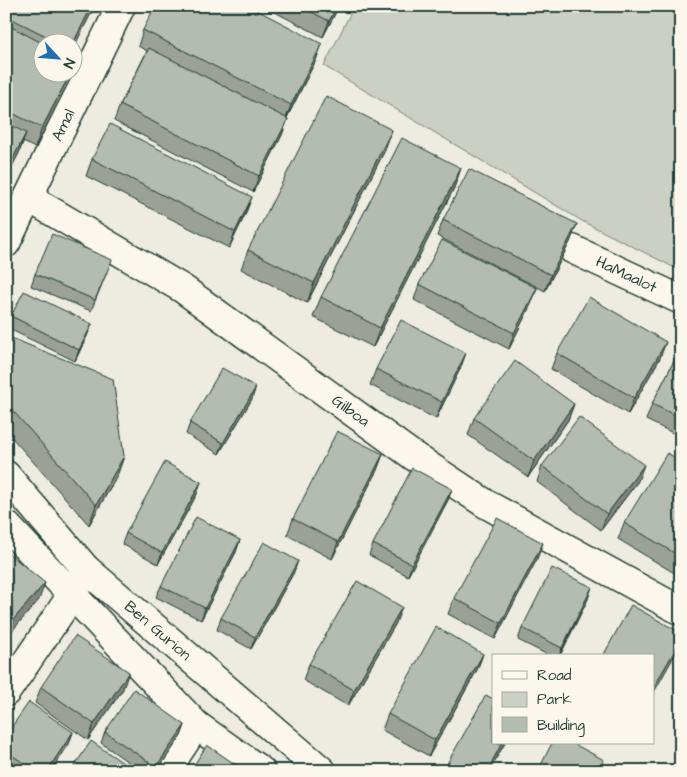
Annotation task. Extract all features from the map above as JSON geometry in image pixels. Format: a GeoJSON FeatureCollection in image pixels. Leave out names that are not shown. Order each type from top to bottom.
{"type":"FeatureCollection","features":[{"type":"Feature","properties":{"kind":"street","name":"Amal"},"geometry":{"type":"LineString","coordinates":[[6,243],[121,6]]}},
{"type":"Feature","properties":{"kind":"street","name":"Gilboa"},"geometry":{"type":"LineString","coordinates":[[29,198],[183,289],[412,455],[486,504],[681,611]]}},
{"type":"Feature","properties":{"kind":"street","name":"HaMaalot"},"geometry":{"type":"LineString","coordinates":[[572,250],[681,300]]}},
{"type":"Feature","properties":{"kind":"street","name":"Ben Gurion"},"geometry":{"type":"LineString","coordinates":[[6,475],[86,569],[322,771]]}},
{"type":"Feature","properties":{"kind":"street","name":"Ben Gurion"},"geometry":{"type":"LineString","coordinates":[[6,525],[196,725],[261,771]]}},
{"type":"Feature","properties":{"kind":"street"},"geometry":{"type":"LineString","coordinates":[[6,692],[72,595],[86,569]]}},
{"type":"Feature","properties":{"kind":"street"},"geometry":{"type":"LineString","coordinates":[[166,771],[196,725]]}},
{"type":"Feature","properties":{"kind":"green space"},"geometry":{"type":"Polygon","coordinates":[[[354,6],[681,6],[681,271],[582,221],[324,66],[354,6]]]}},
{"type":"Feature","properties":{"kind":"building"},"geometry":{"type":"Polygon","coordinates":[[[6,6],[92,6],[79,32],[38,32],[6,16],[6,6]]]}},
{"type":"Feature","properties":{"kind":"building"},"geometry":{"type":"Polygon","coordinates":[[[155,6],[249,6],[322,44],[291,105],[143,30],[155,6]]]}},
{"type":"Feature","properties":{"kind":"building"},"geometry":{"type":"Polygon","coordinates":[[[300,6],[337,6],[329,21],[300,6]]]}},
{"type":"Feature","properties":{"kind":"building"},"geometry":{"type":"Polygon","coordinates":[[[6,24],[32,38],[32,82],[66,82],[42,128],[6,110],[6,24]]]}},
{"type":"Feature","properties":{"kind":"building"},"geometry":{"type":"Polygon","coordinates":[[[149,48],[288,119],[259,176],[120,105],[149,48]]]}},
{"type":"Feature","properties":{"kind":"building"},"geometry":{"type":"Polygon","coordinates":[[[326,96],[392,130],[314,283],[248,250],[326,96]]]}},
{"type":"Feature","properties":{"kind":"building"},"geometry":{"type":"Polygon","coordinates":[[[6,123],[26,133],[6,172],[6,123]]]}},
{"type":"Feature","properties":{"kind":"building"},"geometry":{"type":"Polygon","coordinates":[[[110,124],[252,197],[235,232],[92,159],[110,124]]]}},
{"type":"Feature","properties":{"kind":"building"},"geometry":{"type":"Polygon","coordinates":[[[402,138],[461,168],[380,328],[321,297],[402,138]]]}},
{"type":"Feature","properties":{"kind":"building"},"geometry":{"type":"Polygon","coordinates":[[[469,169],[577,224],[551,275],[443,220],[469,169]]]}},
{"type":"Feature","properties":{"kind":"building"},"geometry":{"type":"Polygon","coordinates":[[[52,234],[112,260],[95,300],[35,274],[52,234]]]}},
{"type":"Feature","properties":{"kind":"building"},"geometry":{"type":"Polygon","coordinates":[[[442,240],[537,288],[514,333],[419,284],[442,240]]]}},
{"type":"Feature","properties":{"kind":"building"},"geometry":{"type":"Polygon","coordinates":[[[24,291],[92,324],[79,350],[11,316],[24,291]]]}},
{"type":"Feature","properties":{"kind":"building"},"geometry":{"type":"Polygon","coordinates":[[[589,297],[666,342],[634,398],[557,353],[589,297]]]}},
{"type":"Feature","properties":{"kind":"building"},"geometry":{"type":"Polygon","coordinates":[[[401,320],[466,353],[442,402],[376,369],[401,320]]]}},
{"type":"Feature","properties":{"kind":"building"},"geometry":{"type":"Polygon","coordinates":[[[6,336],[113,379],[124,456],[96,505],[6,403],[6,336]]]}},
{"type":"Feature","properties":{"kind":"building"},"geometry":{"type":"Polygon","coordinates":[[[681,347],[681,418],[652,404],[681,347]]]}},
{"type":"Feature","properties":{"kind":"building"},"geometry":{"type":"Polygon","coordinates":[[[515,361],[574,404],[534,461],[474,418],[515,361]]]}},
{"type":"Feature","properties":{"kind":"building"},"geometry":{"type":"Polygon","coordinates":[[[222,368],[256,387],[223,443],[190,423],[222,368]]]}},
{"type":"Feature","properties":{"kind":"building"},"geometry":{"type":"Polygon","coordinates":[[[579,417],[644,465],[607,514],[542,466],[579,417]]]}},
{"type":"Feature","properties":{"kind":"building"},"geometry":{"type":"Polygon","coordinates":[[[337,431],[383,454],[338,542],[293,519],[337,431]]]}},
{"type":"Feature","properties":{"kind":"building"},"geometry":{"type":"Polygon","coordinates":[[[667,453],[681,461],[681,557],[624,523],[667,453]]]}},
{"type":"Feature","properties":{"kind":"building"},"geometry":{"type":"Polygon","coordinates":[[[165,462],[201,482],[162,553],[126,533],[165,462]]]}},
{"type":"Feature","properties":{"kind":"building"},"geometry":{"type":"Polygon","coordinates":[[[412,468],[452,489],[412,564],[373,544],[412,468]]]}},
{"type":"Feature","properties":{"kind":"building"},"geometry":{"type":"Polygon","coordinates":[[[196,517],[240,540],[205,608],[161,586],[196,517]]]}},
{"type":"Feature","properties":{"kind":"building"},"geometry":{"type":"Polygon","coordinates":[[[497,518],[543,543],[501,623],[454,598],[497,518]]]}},
{"type":"Feature","properties":{"kind":"building"},"geometry":{"type":"Polygon","coordinates":[[[264,542],[298,561],[255,637],[221,618],[264,542]]]}},
{"type":"Feature","properties":{"kind":"building"},"geometry":{"type":"Polygon","coordinates":[[[6,551],[45,583],[6,628],[6,551]]]}},
{"type":"Feature","properties":{"kind":"building"},"geometry":{"type":"Polygon","coordinates":[[[552,568],[592,587],[562,648],[522,628],[552,568]]]}},
{"type":"Feature","properties":{"kind":"building"},"geometry":{"type":"Polygon","coordinates":[[[357,581],[402,607],[354,690],[309,664],[357,581]]]}},
{"type":"Feature","properties":{"kind":"building"},"geometry":{"type":"Polygon","coordinates":[[[631,605],[681,633],[681,640],[654,686],[654,654],[604,654],[631,605]]]}},
{"type":"Feature","properties":{"kind":"building"},"geometry":{"type":"Polygon","coordinates":[[[436,627],[483,654],[435,740],[388,714],[436,627]]]}},
{"type":"Feature","properties":{"kind":"building"},"geometry":{"type":"Polygon","coordinates":[[[75,636],[129,672],[94,724],[41,687],[75,636]]]}},
{"type":"Feature","properties":{"kind":"building"},"geometry":{"type":"Polygon","coordinates":[[[134,689],[185,725],[156,767],[105,732],[134,689]]]}},
{"type":"Feature","properties":{"kind":"building"},"geometry":{"type":"Polygon","coordinates":[[[486,695],[492,698],[492,744],[501,744],[487,771],[463,771],[448,762],[486,695]]]}},
{"type":"Feature","properties":{"kind":"building"},"geometry":{"type":"Polygon","coordinates":[[[29,702],[73,732],[47,771],[35,771],[6,751],[6,735],[29,702]]]}},
{"type":"Feature","properties":{"kind":"building"},"geometry":{"type":"Polygon","coordinates":[[[91,741],[135,771],[71,771],[91,741]]]}},
{"type":"Feature","properties":{"kind":"building"},"geometry":{"type":"Polygon","coordinates":[[[552,744],[574,744],[604,760],[599,771],[538,771],[552,744]]]}},
{"type":"Feature","properties":{"kind":"building"},"geometry":{"type":"Polygon","coordinates":[[[207,745],[245,771],[190,771],[207,745]]]}}]}
